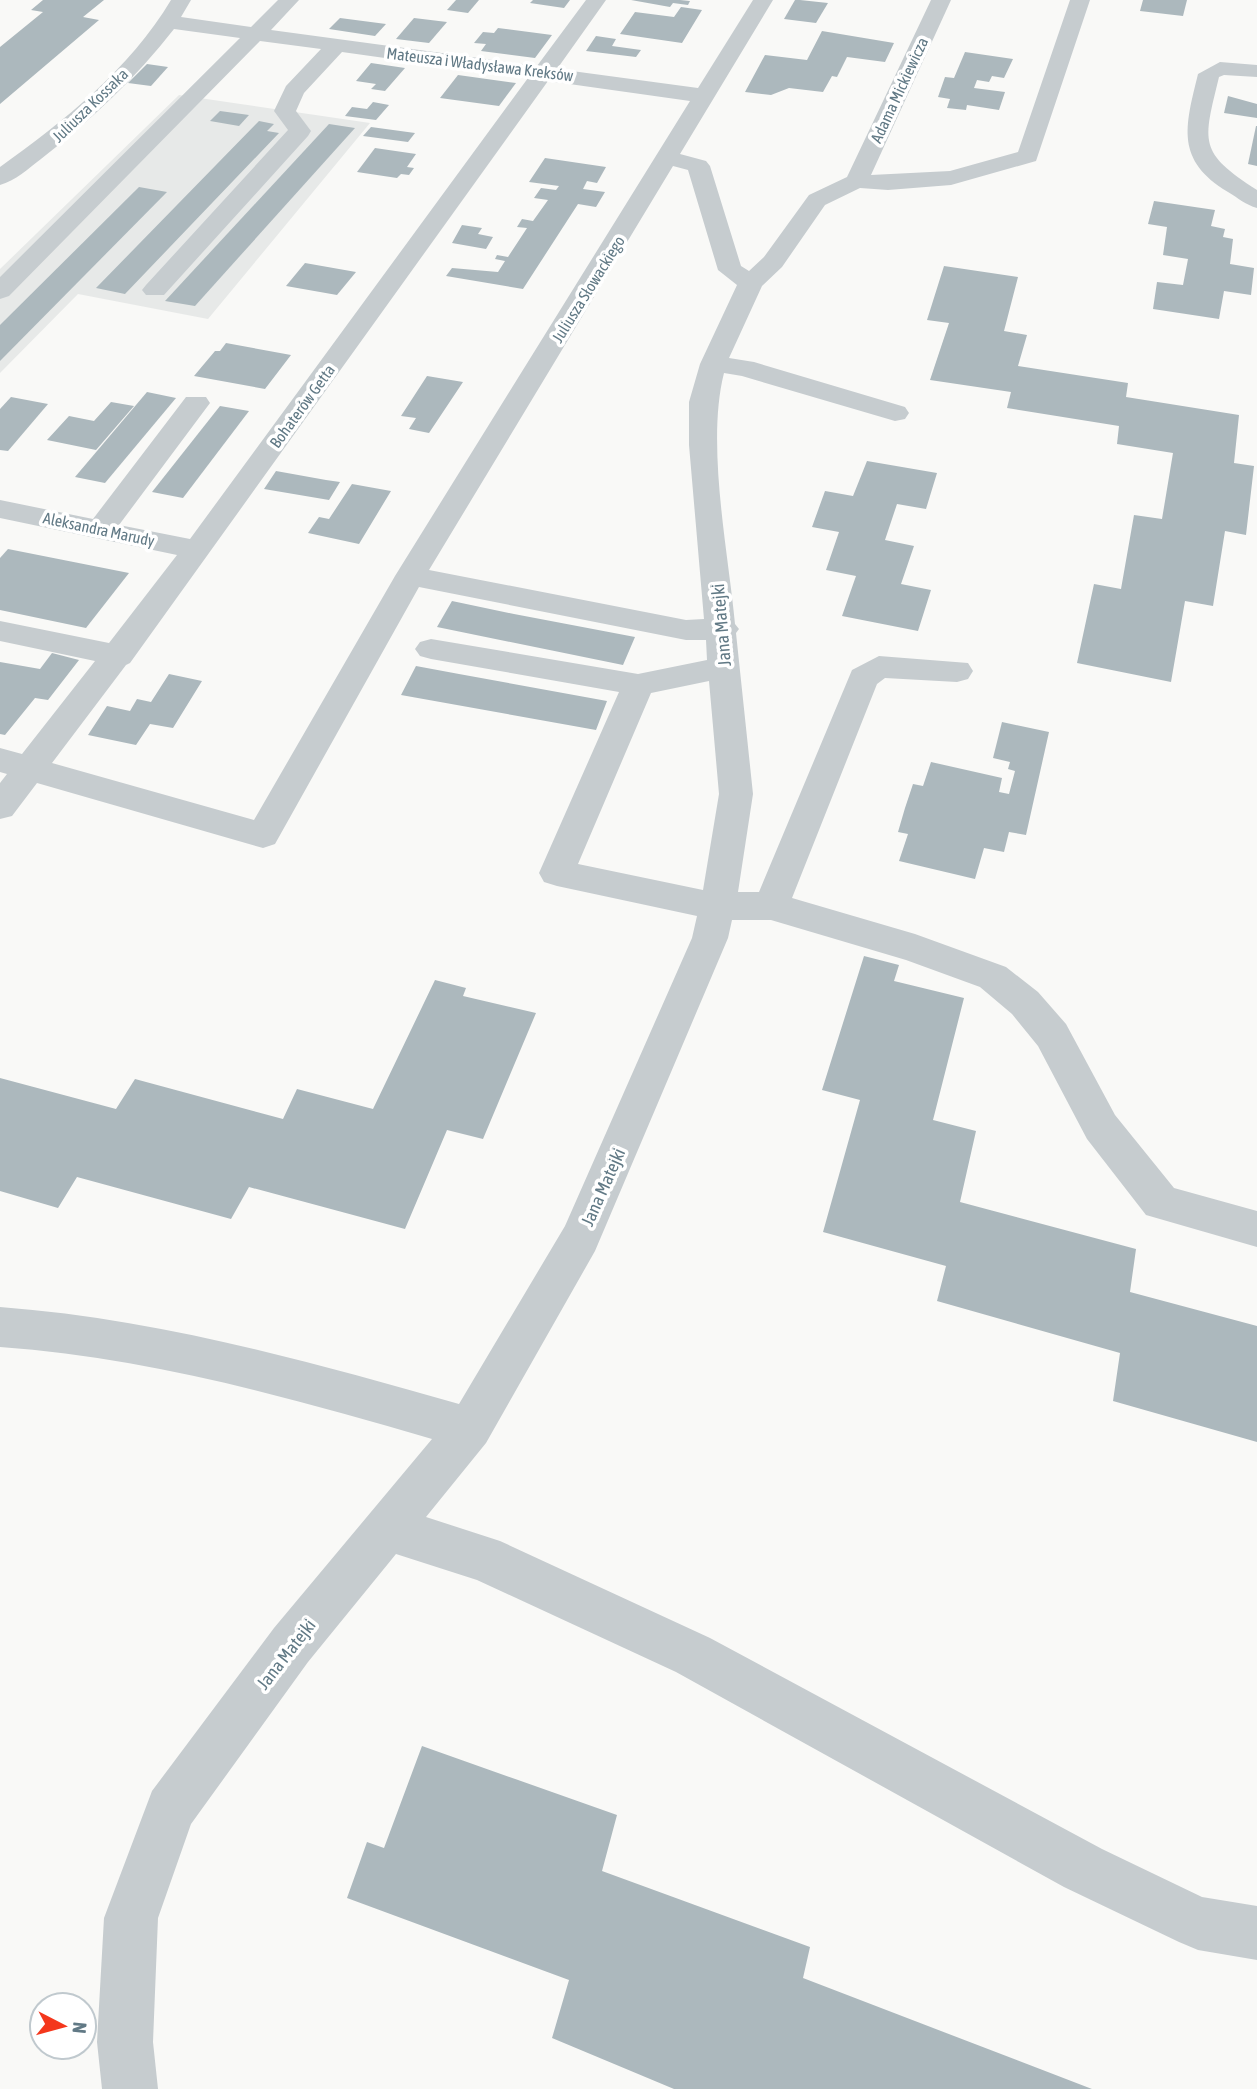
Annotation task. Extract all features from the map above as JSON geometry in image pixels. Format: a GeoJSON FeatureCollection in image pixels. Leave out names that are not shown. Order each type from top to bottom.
{"type":"FeatureCollection","features":[{"type":"Feature","properties":{"kind":"street","name":"Juliusza Kossaka"},"geometry":{"type":"LineString","coordinates":[[0,178],[51,143],[171,22],[181,0]]}},
{"type":"Feature","properties":{"kind":"street"},"geometry":{"type":"LineString","coordinates":[[0,291],[289,0]]}},
{"type":"Feature","properties":{"kind":"street","name":"Bohaterów Getta"},"geometry":{"type":"LineString","coordinates":[[0,807],[15,764],[118,656],[596,0]]}},
{"type":"Feature","properties":{"kind":"street","name":"Juliusza Słowackiego"},"geometry":{"type":"LineString","coordinates":[[15,764],[263,835],[410,576],[763,0]]}},
{"type":"Feature","properties":{"kind":"street","name":"Adama Mickiewicza"},"geometry":{"type":"LineString","coordinates":[[857,181],[941,0]]}},
{"type":"Feature","properties":{"kind":"street"},"geometry":{"type":"LineString","coordinates":[[857,181],[888,183],[951,178],[1028,156],[1080,0]]}},
{"type":"Feature","properties":{"kind":"street"},"geometry":{"type":"LineString","coordinates":[[171,22],[254,35]]}},
{"type":"Feature","properties":{"kind":"street","name":"Mateusza i Władysława Kreksów"},"geometry":{"type":"LineString","coordinates":[[254,35],[544,72],[705,96]]}},
{"type":"Feature","properties":{"kind":"street"},"geometry":{"type":"LineString","coordinates":[[155,290],[300,131],[285,111],[294,91],[337,46]]}},
{"type":"Feature","properties":{"kind":"street"},"geometry":{"type":"LineString","coordinates":[[1257,71],[1220,68],[1209,74],[1196,138],[1199,155],[1216,173],[1257,201]]}},
{"type":"Feature","properties":{"kind":"street"},"geometry":{"type":"LineString","coordinates":[[668,158],[698,166],[730,270],[751,283]]}},
{"type":"Feature","properties":{"kind":"street","name":"Jana Matejki"},"geometry":{"type":"LineString","coordinates":[[130,2089],[125,2042],[131,1917],[170,1809],[291,1645],[470,1428],[580,1238],[710,939],[736,794],[723,629],[703,446],[703,402],[713,364],[751,283],[773,262],[817,200],[857,181]]}},
{"type":"Feature","properties":{"kind":"street"},"geometry":{"type":"LineString","coordinates":[[713,364],[745,368],[895,413]]}},
{"type":"Feature","properties":{"kind":"street"},"geometry":{"type":"LineString","coordinates":[[100,530],[196,403]]}},
{"type":"Feature","properties":{"kind":"street","name":"Aleksandra Marudy"},"geometry":{"type":"LineString","coordinates":[[0,509],[197,550]]}},
{"type":"Feature","properties":{"kind":"street"},"geometry":{"type":"LineString","coordinates":[[410,576],[686,630],[723,629]]}},
{"type":"Feature","properties":{"kind":"street"},"geometry":{"type":"LineString","coordinates":[[0,631],[118,656]]}},
{"type":"Feature","properties":{"kind":"street"},"geometry":{"type":"LineString","coordinates":[[430,649],[638,685],[698,671],[725,670]]}},
{"type":"Feature","properties":{"kind":"street"},"geometry":{"type":"LineString","coordinates":[[771,906],[863,678],[879,667],[957,671]]}},
{"type":"Feature","properties":{"kind":"street"},"geometry":{"type":"LineString","coordinates":[[638,685],[557,873],[678,900],[718,906],[771,906],[915,948],[993,977],[1025,1003],[1052,1035],[1101,1127],[1161,1202],[1257,1229]]}},
{"type":"Feature","properties":{"kind":"street"},"geometry":{"type":"LineString","coordinates":[[0,1327],[46,1329],[203,1355],[470,1428]]}},
{"type":"Feature","properties":{"kind":"street"},"geometry":{"type":"LineString","coordinates":[[389,1529],[483,1558],[693,1655],[1083,1868],[1198,1923],[1257,1933]]}},
{"type":"Feature","properties":{"kind":"shaded area"},"geometry":{"type":"Polygon","coordinates":[[[179,95],[370,123],[208,319],[78,294],[0,373],[0,269],[179,95]]]}},
{"type":"Feature","properties":{"kind":"building"},"geometry":{"type":"Polygon","coordinates":[[[43,0],[104,0],[83,17],[99,20],[0,104],[0,47],[43,12],[31,10],[43,0]]]}},
{"type":"Feature","properties":{"kind":"building"},"geometry":{"type":"Polygon","coordinates":[[[456,0],[479,0],[468,13],[447,10],[456,0]]]}},
{"type":"Feature","properties":{"kind":"building"},"geometry":{"type":"Polygon","coordinates":[[[533,0],[570,0],[564,8],[530,3],[533,0]]]}},
{"type":"Feature","properties":{"kind":"building"},"geometry":{"type":"Polygon","coordinates":[[[631,0],[690,1],[688,5],[673,3],[670,7],[631,0]]]}},
{"type":"Feature","properties":{"kind":"building"},"geometry":{"type":"Polygon","coordinates":[[[795,0],[828,3],[816,23],[784,19],[795,0]]]}},
{"type":"Feature","properties":{"kind":"building"},"geometry":{"type":"Polygon","coordinates":[[[1143,0],[1187,0],[1183,16],[1140,11],[1143,0]]]}},
{"type":"Feature","properties":{"kind":"building"},"geometry":{"type":"Polygon","coordinates":[[[681,7],[702,10],[682,43],[620,34],[635,12],[674,17],[681,7]]]}},
{"type":"Feature","properties":{"kind":"building"},"geometry":{"type":"Polygon","coordinates":[[[340,18],[386,24],[375,36],[329,29],[340,18]]]}},
{"type":"Feature","properties":{"kind":"building"},"geometry":{"type":"Polygon","coordinates":[[[414,18],[447,22],[429,43],[396,39],[414,18]]]}},
{"type":"Feature","properties":{"kind":"building"},"geometry":{"type":"Polygon","coordinates":[[[498,28],[552,35],[535,58],[481,51],[486,44],[474,43],[483,32],[494,33],[498,28]]]}},
{"type":"Feature","properties":{"kind":"building"},"geometry":{"type":"Polygon","coordinates":[[[822,31],[894,43],[885,62],[847,57],[837,77],[832,76],[823,92],[789,88],[771,95],[745,92],[765,55],[807,60],[822,31]]]}},
{"type":"Feature","properties":{"kind":"building"},"geometry":{"type":"Polygon","coordinates":[[[596,36],[616,39],[612,46],[641,50],[636,57],[586,51],[596,36]]]}},
{"type":"Feature","properties":{"kind":"building"},"geometry":{"type":"Polygon","coordinates":[[[965,52],[1013,59],[1004,78],[992,76],[989,82],[977,80],[974,88],[1005,92],[999,110],[967,105],[966,110],[947,108],[950,99],[938,97],[945,77],[954,78],[965,52]]]}},
{"type":"Feature","properties":{"kind":"building"},"geometry":{"type":"Polygon","coordinates":[[[371,63],[405,68],[385,91],[371,89],[376,84],[356,81],[371,63]]]}},
{"type":"Feature","properties":{"kind":"building"},"geometry":{"type":"Polygon","coordinates":[[[147,64],[168,67],[151,86],[128,83],[147,64]]]}},
{"type":"Feature","properties":{"kind":"building"},"geometry":{"type":"Polygon","coordinates":[[[458,75],[516,83],[499,106],[440,98],[458,75]]]}},
{"type":"Feature","properties":{"kind":"building"},"geometry":{"type":"Polygon","coordinates":[[[1228,96],[1257,104],[1257,118],[1224,113],[1228,96]]]}},
{"type":"Feature","properties":{"kind":"building"},"geometry":{"type":"Polygon","coordinates":[[[373,102],[389,105],[376,120],[345,116],[352,107],[367,109],[373,102]]]}},
{"type":"Feature","properties":{"kind":"building"},"geometry":{"type":"Polygon","coordinates":[[[220,111],[249,115],[239,126],[210,121],[220,111]]]}},
{"type":"Feature","properties":{"kind":"building"},"geometry":{"type":"Polygon","coordinates":[[[259,121],[274,124],[267,131],[279,133],[125,294],[96,288],[259,121]]]}},
{"type":"Feature","properties":{"kind":"building"},"geometry":{"type":"Polygon","coordinates":[[[329,124],[355,128],[195,306],[165,301],[329,124]]]}},
{"type":"Feature","properties":{"kind":"building"},"geometry":{"type":"Polygon","coordinates":[[[1257,126],[1257,166],[1248,164],[1257,126]]]}},
{"type":"Feature","properties":{"kind":"building"},"geometry":{"type":"Polygon","coordinates":[[[371,127],[415,133],[408,142],[363,136],[371,127]]]}},
{"type":"Feature","properties":{"kind":"building"},"geometry":{"type":"Polygon","coordinates":[[[375,148],[416,154],[407,167],[414,168],[409,175],[401,174],[397,178],[357,172],[375,148]]]}},
{"type":"Feature","properties":{"kind":"building"},"geometry":{"type":"Polygon","coordinates":[[[545,158],[606,167],[597,183],[587,181],[583,189],[605,192],[596,207],[578,204],[523,289],[446,276],[452,268],[498,272],[505,261],[495,259],[497,255],[508,257],[527,228],[517,227],[522,219],[533,221],[548,200],[534,198],[541,188],[556,190],[559,186],[529,182],[545,158]]]}},
{"type":"Feature","properties":{"kind":"building"},"geometry":{"type":"Polygon","coordinates":[[[139,187],[167,192],[0,361],[0,325],[139,187]]]}},
{"type":"Feature","properties":{"kind":"building"},"geometry":{"type":"Polygon","coordinates":[[[1154,201],[1215,210],[1211,226],[1225,229],[1223,237],[1233,239],[1230,264],[1254,268],[1251,295],[1224,291],[1219,319],[1153,309],[1157,282],[1183,285],[1188,259],[1163,255],[1167,227],[1148,224],[1154,201]]]}},
{"type":"Feature","properties":{"kind":"building"},"geometry":{"type":"Polygon","coordinates":[[[462,225],[482,228],[478,234],[493,237],[486,249],[452,243],[462,225]]]}},
{"type":"Feature","properties":{"kind":"building"},"geometry":{"type":"Polygon","coordinates":[[[305,263],[356,272],[337,295],[286,286],[305,263]]]}},
{"type":"Feature","properties":{"kind":"building"},"geometry":{"type":"Polygon","coordinates":[[[944,266],[1018,277],[1004,331],[1027,335],[1018,366],[1128,383],[1126,397],[1239,415],[1234,463],[1254,466],[1246,535],[1225,531],[1213,606],[1185,601],[1171,682],[1077,663],[1094,584],[1121,589],[1134,515],[1162,519],[1173,453],[1117,444],[1119,426],[1007,408],[1011,392],[930,380],[949,323],[927,320],[944,266]]]}},
{"type":"Feature","properties":{"kind":"building"},"geometry":{"type":"Polygon","coordinates":[[[226,343],[291,355],[265,389],[194,376],[215,351],[220,351],[226,343]]]}},
{"type":"Feature","properties":{"kind":"building"},"geometry":{"type":"Polygon","coordinates":[[[427,376],[463,382],[429,433],[409,429],[416,418],[401,416],[427,376]]]}},
{"type":"Feature","properties":{"kind":"building"},"geometry":{"type":"Polygon","coordinates":[[[147,392],[176,398],[105,483],[75,477],[147,392]]]}},
{"type":"Feature","properties":{"kind":"building"},"geometry":{"type":"Polygon","coordinates":[[[11,397],[48,404],[8,451],[0,450],[0,409],[11,397]]]}},
{"type":"Feature","properties":{"kind":"building"},"geometry":{"type":"Polygon","coordinates":[[[111,402],[134,406],[96,450],[47,440],[69,416],[94,421],[111,402]]]}},
{"type":"Feature","properties":{"kind":"building"},"geometry":{"type":"Polygon","coordinates":[[[220,406],[249,411],[183,498],[152,492],[220,406]]]}},
{"type":"Feature","properties":{"kind":"building"},"geometry":{"type":"Polygon","coordinates":[[[867,461],[937,473],[926,509],[897,504],[885,540],[914,546],[901,584],[931,590],[918,631],[842,616],[856,576],[826,570],[839,532],[812,527],[825,491],[853,496],[867,461]]]}},
{"type":"Feature","properties":{"kind":"building"},"geometry":{"type":"Polygon","coordinates":[[[276,471],[340,482],[329,500],[264,489],[276,471]]]}},
{"type":"Feature","properties":{"kind":"building"},"geometry":{"type":"Polygon","coordinates":[[[352,484],[391,491],[359,544],[308,533],[319,517],[329,519],[352,484]]]}},
{"type":"Feature","properties":{"kind":"building"},"geometry":{"type":"Polygon","coordinates":[[[8,549],[129,573],[86,628],[0,610],[0,558],[8,549]]]}},
{"type":"Feature","properties":{"kind":"building"},"geometry":{"type":"Polygon","coordinates":[[[452,601],[635,637],[623,665],[437,627],[452,601]]]}},
{"type":"Feature","properties":{"kind":"building"},"geometry":{"type":"Polygon","coordinates":[[[52,653],[79,660],[48,700],[35,698],[5,735],[0,734],[0,662],[40,669],[52,653]]]}},
{"type":"Feature","properties":{"kind":"building"},"geometry":{"type":"Polygon","coordinates":[[[416,666],[607,701],[596,730],[401,695],[416,666]]]}},
{"type":"Feature","properties":{"kind":"building"},"geometry":{"type":"Polygon","coordinates":[[[169,674],[202,681],[173,728],[150,724],[136,745],[88,735],[107,706],[130,711],[137,699],[151,702],[169,674]]]}},
{"type":"Feature","properties":{"kind":"building"},"geometry":{"type":"Polygon","coordinates":[[[1002,722],[1049,732],[1026,835],[1009,832],[1004,852],[984,848],[975,879],[899,861],[908,834],[898,832],[905,808],[913,784],[923,786],[931,762],[1002,778],[999,792],[1009,794],[1015,771],[1008,769],[1010,762],[993,758],[1002,722]]]}},
{"type":"Feature","properties":{"kind":"building"},"geometry":{"type":"Polygon","coordinates":[[[864,956],[899,965],[894,981],[964,998],[933,1120],[976,1131],[960,1202],[1136,1249],[1130,1292],[1257,1326],[1257,1442],[1113,1401],[1120,1353],[937,1301],[946,1266],[823,1232],[860,1100],[822,1090],[864,956]]]}},
{"type":"Feature","properties":{"kind":"building"},"geometry":{"type":"Polygon","coordinates":[[[435,980],[466,988],[463,996],[536,1013],[483,1139],[447,1130],[405,1229],[249,1187],[231,1219],[77,1177],[58,1208],[0,1191],[0,1078],[116,1109],[135,1079],[283,1119],[297,1089],[373,1109],[435,980]]]}},
{"type":"Feature","properties":{"kind":"building"},"geometry":{"type":"Polygon","coordinates":[[[422,1746],[617,1815],[602,1871],[810,1947],[803,1978],[1092,2089],[674,2089],[552,2038],[569,1980],[347,1898],[367,1842],[384,1848],[422,1746]]]}}]}
